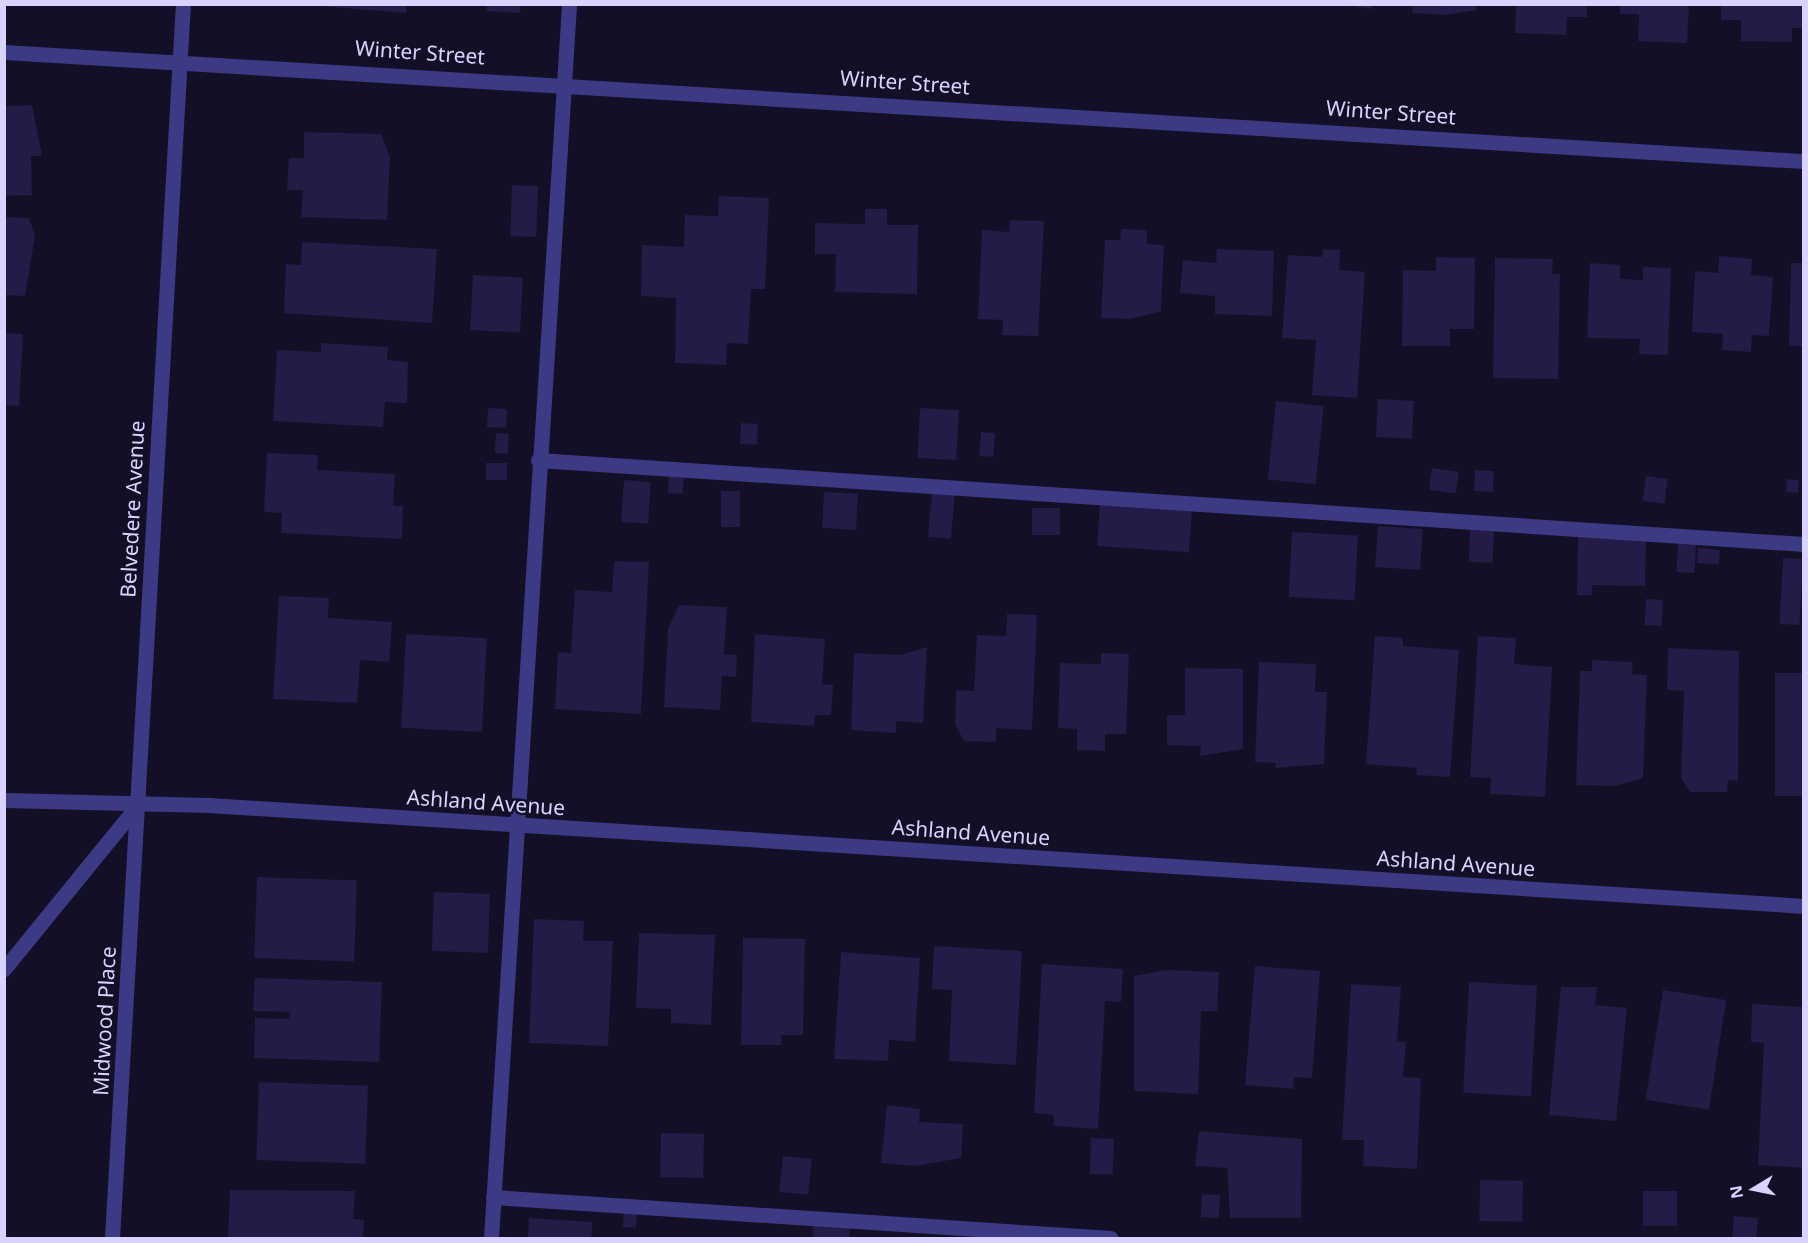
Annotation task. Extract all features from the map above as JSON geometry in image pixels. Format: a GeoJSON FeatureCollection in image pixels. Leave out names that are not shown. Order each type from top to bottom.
{"type":"FeatureCollection","features":[{"type":"Feature","properties":{"kind":"street","name":"Belvedere Avenue"},"geometry":{"type":"LineString","coordinates":[[137,806],[183,4]]}},
{"type":"Feature","properties":{"kind":"street"},"geometry":{"type":"LineString","coordinates":[[490,1239],[514,825],[569,4]]}},
{"type":"Feature","properties":{"kind":"street","name":"Winter Street"},"geometry":{"type":"LineString","coordinates":[[4,52],[564,82],[1803,160]]}},
{"type":"Feature","properties":{"kind":"street"},"geometry":{"type":"LineString","coordinates":[[538,460],[1803,544]]}},
{"type":"Feature","properties":{"kind":"street","name":"Ashland Avenue"},"geometry":{"type":"LineString","coordinates":[[4,800],[514,825],[1803,906]]}},
{"type":"Feature","properties":{"kind":"street"},"geometry":{"type":"LineString","coordinates":[[4,969],[137,806]]}},
{"type":"Feature","properties":{"kind":"street","name":"Midwood Place"},"geometry":{"type":"LineString","coordinates":[[112,1239],[137,806]]}},
{"type":"Feature","properties":{"kind":"street"},"geometry":{"type":"LineString","coordinates":[[493,1197],[1111,1239]]}},
{"type":"Feature","properties":{"kind":"building"},"geometry":{"type":"Polygon","coordinates":[[[295,4],[407,4],[406,13],[295,4]]]}},
{"type":"Feature","properties":{"kind":"building"},"geometry":{"type":"Polygon","coordinates":[[[487,4],[521,4],[520,13],[487,11],[487,4]]]}},
{"type":"Feature","properties":{"kind":"building"},"geometry":{"type":"Polygon","coordinates":[[[1339,4],[1372,4],[1372,9],[1339,4]]]}},
{"type":"Feature","properties":{"kind":"building"},"geometry":{"type":"Polygon","coordinates":[[[1413,4],[1477,4],[1476,10],[1445,15],[1412,13],[1413,4]]]}},
{"type":"Feature","properties":{"kind":"building"},"geometry":{"type":"Polygon","coordinates":[[[1516,4],[1587,4],[1587,17],[1567,17],[1566,35],[1515,33],[1516,4]]]}},
{"type":"Feature","properties":{"kind":"building"},"geometry":{"type":"Polygon","coordinates":[[[1620,4],[1689,4],[1687,43],[1638,41],[1639,14],[1620,14],[1620,4]]]}},
{"type":"Feature","properties":{"kind":"building"},"geometry":{"type":"Polygon","coordinates":[[[1721,4],[1803,4],[1803,28],[1792,28],[1792,42],[1741,41],[1741,20],[1721,20],[1721,4]]]}},
{"type":"Feature","properties":{"kind":"building"},"geometry":{"type":"Polygon","coordinates":[[[32,105],[42,156],[31,156],[32,195],[4,196],[6,106],[32,105]]]}},
{"type":"Feature","properties":{"kind":"building"},"geometry":{"type":"Polygon","coordinates":[[[304,132],[381,134],[390,157],[387,220],[301,217],[303,190],[287,190],[289,158],[304,158],[304,132]]]}},
{"type":"Feature","properties":{"kind":"building"},"geometry":{"type":"Polygon","coordinates":[[[512,185],[538,186],[536,237],[510,236],[512,185]]]}},
{"type":"Feature","properties":{"kind":"building"},"geometry":{"type":"Polygon","coordinates":[[[719,196],[769,198],[765,289],[751,289],[748,344],[727,343],[726,365],[675,363],[676,298],[641,296],[642,245],[684,247],[685,215],[718,216],[719,196]]]}},
{"type":"Feature","properties":{"kind":"building"},"geometry":{"type":"Polygon","coordinates":[[[865,209],[887,209],[887,225],[918,225],[917,294],[835,292],[836,254],[815,254],[815,223],[865,224],[865,209]]]}},
{"type":"Feature","properties":{"kind":"building"},"geometry":{"type":"Polygon","coordinates":[[[4,217],[29,218],[35,236],[25,296],[4,295],[4,217]]]}},
{"type":"Feature","properties":{"kind":"building"},"geometry":{"type":"Polygon","coordinates":[[[1010,220],[1044,221],[1038,336],[1002,335],[1003,320],[978,319],[982,230],[1009,232],[1010,220]]]}},
{"type":"Feature","properties":{"kind":"building"},"geometry":{"type":"Polygon","coordinates":[[[1121,229],[1147,230],[1147,244],[1164,245],[1161,311],[1131,319],[1101,318],[1105,240],[1120,240],[1121,229]]]}},
{"type":"Feature","properties":{"kind":"building"},"geometry":{"type":"Polygon","coordinates":[[[302,242],[437,249],[432,323],[284,313],[286,264],[301,265],[302,242]]]}},
{"type":"Feature","properties":{"kind":"building"},"geometry":{"type":"Polygon","coordinates":[[[1217,249],[1274,251],[1272,316],[1215,314],[1215,296],[1180,293],[1183,260],[1216,263],[1217,249]]]}},
{"type":"Feature","properties":{"kind":"building"},"geometry":{"type":"Polygon","coordinates":[[[1323,249],[1340,250],[1339,270],[1365,272],[1357,398],[1312,395],[1316,340],[1282,338],[1288,255],[1322,257],[1323,249]]]}},
{"type":"Feature","properties":{"kind":"building"},"geometry":{"type":"Polygon","coordinates":[[[1719,256],[1752,259],[1751,275],[1773,277],[1769,336],[1752,335],[1751,352],[1722,350],[1723,334],[1692,332],[1695,271],[1718,273],[1719,256]]]}},
{"type":"Feature","properties":{"kind":"building"},"geometry":{"type":"Polygon","coordinates":[[[1436,257],[1475,258],[1474,329],[1450,329],[1450,346],[1402,346],[1403,270],[1436,271],[1436,257]]]}},
{"type":"Feature","properties":{"kind":"building"},"geometry":{"type":"Polygon","coordinates":[[[1495,258],[1553,259],[1552,274],[1560,274],[1558,379],[1493,378],[1495,258]]]}},
{"type":"Feature","properties":{"kind":"building"},"geometry":{"type":"Polygon","coordinates":[[[1590,263],[1620,265],[1620,279],[1643,280],[1643,267],[1671,268],[1668,355],[1639,354],[1640,339],[1587,338],[1590,263]]]}},
{"type":"Feature","properties":{"kind":"building"},"geometry":{"type":"Polygon","coordinates":[[[1791,263],[1803,263],[1803,346],[1789,346],[1791,263]]]}},
{"type":"Feature","properties":{"kind":"building"},"geometry":{"type":"Polygon","coordinates":[[[473,275],[523,278],[520,333],[470,330],[473,275]]]}},
{"type":"Feature","properties":{"kind":"building"},"geometry":{"type":"Polygon","coordinates":[[[4,333],[23,334],[19,406],[4,405],[4,333]]]}},
{"type":"Feature","properties":{"kind":"building"},"geometry":{"type":"Polygon","coordinates":[[[321,343],[388,347],[387,360],[408,362],[407,403],[385,402],[383,427],[273,421],[277,350],[321,352],[321,343]]]}},
{"type":"Feature","properties":{"kind":"building"},"geometry":{"type":"Polygon","coordinates":[[[1378,399],[1414,401],[1412,439],[1376,437],[1378,399]]]}},
{"type":"Feature","properties":{"kind":"building"},"geometry":{"type":"Polygon","coordinates":[[[1276,401],[1324,406],[1315,485],[1268,480],[1276,401]]]}},
{"type":"Feature","properties":{"kind":"building"},"geometry":{"type":"Polygon","coordinates":[[[488,408],[507,409],[506,428],[487,427],[488,408]]]}},
{"type":"Feature","properties":{"kind":"building"},"geometry":{"type":"Polygon","coordinates":[[[920,408],[959,410],[956,460],[917,458],[920,408]]]}},
{"type":"Feature","properties":{"kind":"building"},"geometry":{"type":"Polygon","coordinates":[[[741,423],[758,424],[757,445],[740,444],[741,423]]]}},
{"type":"Feature","properties":{"kind":"building"},"geometry":{"type":"Polygon","coordinates":[[[981,432],[995,433],[993,457],[979,456],[981,432]]]}},
{"type":"Feature","properties":{"kind":"building"},"geometry":{"type":"Polygon","coordinates":[[[496,433],[509,434],[508,454],[495,453],[496,433]]]}},
{"type":"Feature","properties":{"kind":"building"},"geometry":{"type":"Polygon","coordinates":[[[267,453],[318,455],[317,470],[395,474],[393,506],[403,506],[402,539],[281,533],[282,513],[264,512],[267,453]]]}},
{"type":"Feature","properties":{"kind":"building"},"geometry":{"type":"Polygon","coordinates":[[[486,463],[507,463],[507,480],[486,480],[486,463]]]}},
{"type":"Feature","properties":{"kind":"building"},"geometry":{"type":"Polygon","coordinates":[[[1432,468],[1459,472],[1456,494],[1429,490],[1432,468]]]}},
{"type":"Feature","properties":{"kind":"building"},"geometry":{"type":"Polygon","coordinates":[[[1475,470],[1494,471],[1493,492],[1474,491],[1475,470]]]}},
{"type":"Feature","properties":{"kind":"building"},"geometry":{"type":"Polygon","coordinates":[[[669,474],[684,475],[683,494],[668,493],[669,474]]]}},
{"type":"Feature","properties":{"kind":"building"},"geometry":{"type":"Polygon","coordinates":[[[1646,476],[1668,479],[1664,504],[1643,501],[1646,476]]]}},
{"type":"Feature","properties":{"kind":"building"},"geometry":{"type":"Polygon","coordinates":[[[1787,479],[1799,480],[1798,493],[1786,492],[1787,479]]]}},
{"type":"Feature","properties":{"kind":"building"},"geometry":{"type":"Polygon","coordinates":[[[624,480],[651,482],[648,524],[621,522],[624,480]]]}},
{"type":"Feature","properties":{"kind":"building"},"geometry":{"type":"Polygon","coordinates":[[[721,491],[740,491],[740,527],[721,527],[721,491]]]}},
{"type":"Feature","properties":{"kind":"building"},"geometry":{"type":"Polygon","coordinates":[[[932,491],[955,493],[951,539],[928,537],[932,491]]]}},
{"type":"Feature","properties":{"kind":"building"},"geometry":{"type":"Polygon","coordinates":[[[824,492],[858,494],[856,530],[822,528],[824,492]]]}},
{"type":"Feature","properties":{"kind":"building"},"geometry":{"type":"Polygon","coordinates":[[[1100,504],[1192,510],[1189,552],[1097,546],[1100,504]]]}},
{"type":"Feature","properties":{"kind":"building"},"geometry":{"type":"Polygon","coordinates":[[[1032,508],[1060,508],[1060,535],[1032,535],[1032,508]]]}},
{"type":"Feature","properties":{"kind":"building"},"geometry":{"type":"Polygon","coordinates":[[[1378,526],[1423,529],[1420,570],[1375,567],[1378,526]]]}},
{"type":"Feature","properties":{"kind":"building"},"geometry":{"type":"Polygon","coordinates":[[[1470,527],[1494,528],[1493,563],[1469,562],[1470,527]]]}},
{"type":"Feature","properties":{"kind":"building"},"geometry":{"type":"Polygon","coordinates":[[[1292,532],[1358,535],[1355,600],[1289,597],[1292,532]]]}},
{"type":"Feature","properties":{"kind":"building"},"geometry":{"type":"Polygon","coordinates":[[[1578,537],[1646,538],[1645,586],[1592,585],[1592,595],[1577,595],[1578,537]]]}},
{"type":"Feature","properties":{"kind":"building"},"geometry":{"type":"Polygon","coordinates":[[[1678,543],[1696,544],[1694,573],[1676,572],[1678,543]]]}},
{"type":"Feature","properties":{"kind":"building"},"geometry":{"type":"Polygon","coordinates":[[[1698,548],[1720,550],[1719,565],[1697,563],[1698,548]]]}},
{"type":"Feature","properties":{"kind":"building"},"geometry":{"type":"Polygon","coordinates":[[[1783,558],[1803,559],[1800,625],[1780,624],[1783,558]]]}},
{"type":"Feature","properties":{"kind":"building"},"geometry":{"type":"Polygon","coordinates":[[[614,561],[649,562],[641,714],[555,709],[558,652],[571,653],[575,590],[612,592],[614,561]]]}},
{"type":"Feature","properties":{"kind":"building"},"geometry":{"type":"Polygon","coordinates":[[[279,596],[329,598],[328,618],[392,622],[389,662],[360,660],[357,703],[273,699],[279,596]]]}},
{"type":"Feature","properties":{"kind":"building"},"geometry":{"type":"Polygon","coordinates":[[[1646,599],[1663,600],[1662,626],[1645,625],[1646,599]]]}},
{"type":"Feature","properties":{"kind":"building"},"geometry":{"type":"Polygon","coordinates":[[[679,605],[727,607],[724,654],[737,655],[736,677],[722,676],[720,710],[664,707],[668,629],[679,605]]]}},
{"type":"Feature","properties":{"kind":"building"},"geometry":{"type":"Polygon","coordinates":[[[1007,614],[1037,615],[1032,730],[996,728],[996,742],[964,741],[955,724],[956,690],[974,691],[977,635],[1006,636],[1007,614]]]}},
{"type":"Feature","properties":{"kind":"building"},"geometry":{"type":"Polygon","coordinates":[[[406,634],[487,638],[482,732],[401,728],[406,634]]]}},
{"type":"Feature","properties":{"kind":"building"},"geometry":{"type":"Polygon","coordinates":[[[755,634],[825,639],[822,684],[833,685],[831,715],[815,715],[814,726],[751,722],[755,634]]]}},
{"type":"Feature","properties":{"kind":"building"},"geometry":{"type":"Polygon","coordinates":[[[1375,636],[1403,638],[1403,646],[1459,650],[1450,777],[1416,775],[1417,768],[1366,764],[1375,636]]]}},
{"type":"Feature","properties":{"kind":"building"},"geometry":{"type":"Polygon","coordinates":[[[1478,636],[1516,638],[1514,664],[1552,667],[1545,797],[1490,794],[1491,778],[1470,777],[1478,636]]]}},
{"type":"Feature","properties":{"kind":"building"},"geometry":{"type":"Polygon","coordinates":[[[927,647],[923,723],[896,721],[896,733],[851,730],[854,653],[900,655],[927,647]]]}},
{"type":"Feature","properties":{"kind":"building"},"geometry":{"type":"Polygon","coordinates":[[[1668,648],[1739,651],[1738,781],[1728,780],[1727,792],[1690,792],[1681,778],[1684,691],[1667,690],[1668,648]]]}},
{"type":"Feature","properties":{"kind":"building"},"geometry":{"type":"Polygon","coordinates":[[[1101,653],[1129,654],[1126,734],[1105,734],[1105,751],[1077,750],[1077,729],[1058,728],[1060,663],[1101,664],[1101,653]]]}},
{"type":"Feature","properties":{"kind":"building"},"geometry":{"type":"Polygon","coordinates":[[[1592,660],[1633,662],[1632,674],[1647,675],[1643,778],[1616,786],[1576,785],[1580,671],[1592,671],[1592,660]]]}},
{"type":"Feature","properties":{"kind":"building"},"geometry":{"type":"Polygon","coordinates":[[[1259,662],[1316,664],[1315,692],[1327,692],[1324,764],[1275,768],[1276,763],[1255,762],[1259,662]]]}},
{"type":"Feature","properties":{"kind":"building"},"geometry":{"type":"Polygon","coordinates":[[[1185,668],[1243,669],[1243,749],[1200,756],[1201,746],[1167,745],[1167,715],[1185,715],[1185,668]]]}},
{"type":"Feature","properties":{"kind":"building"},"geometry":{"type":"Polygon","coordinates":[[[1775,673],[1803,673],[1803,796],[1775,796],[1775,673]]]}},
{"type":"Feature","properties":{"kind":"building"},"geometry":{"type":"Polygon","coordinates":[[[257,877],[357,880],[354,961],[254,958],[257,877]]]}},
{"type":"Feature","properties":{"kind":"building"},"geometry":{"type":"Polygon","coordinates":[[[434,892],[490,894],[488,953],[432,951],[434,892]]]}},
{"type":"Feature","properties":{"kind":"building"},"geometry":{"type":"Polygon","coordinates":[[[534,919],[584,921],[583,941],[613,941],[608,1046],[529,1043],[534,919]]]}},
{"type":"Feature","properties":{"kind":"building"},"geometry":{"type":"Polygon","coordinates":[[[639,933],[715,935],[711,1025],[671,1023],[671,1009],[636,1008],[639,933]]]}},
{"type":"Feature","properties":{"kind":"building"},"geometry":{"type":"Polygon","coordinates":[[[743,938],[805,939],[803,1035],[781,1035],[781,1045],[741,1045],[743,938]]]}},
{"type":"Feature","properties":{"kind":"building"},"geometry":{"type":"Polygon","coordinates":[[[934,946],[1022,951],[1016,1065],[949,1061],[952,990],[932,989],[934,946]]]}},
{"type":"Feature","properties":{"kind":"building"},"geometry":{"type":"Polygon","coordinates":[[[841,952],[920,958],[915,1042],[889,1040],[888,1061],[834,1059],[841,952]]]}},
{"type":"Feature","properties":{"kind":"building"},"geometry":{"type":"Polygon","coordinates":[[[1042,964],[1123,969],[1121,1002],[1105,1001],[1098,1129],[1053,1126],[1054,1115],[1034,1113],[1042,964]]]}},
{"type":"Feature","properties":{"kind":"building"},"geometry":{"type":"Polygon","coordinates":[[[1255,966],[1320,971],[1312,1078],[1294,1077],[1293,1089],[1245,1085],[1255,966]]]}},
{"type":"Feature","properties":{"kind":"building"},"geometry":{"type":"Polygon","coordinates":[[[1165,970],[1219,972],[1217,1011],[1201,1011],[1198,1094],[1134,1091],[1134,976],[1165,970]]]}},
{"type":"Feature","properties":{"kind":"building"},"geometry":{"type":"Polygon","coordinates":[[[255,978],[382,982],[379,1062],[254,1058],[255,1018],[289,1019],[290,1012],[253,1011],[255,978]]]}},
{"type":"Feature","properties":{"kind":"building"},"geometry":{"type":"Polygon","coordinates":[[[1469,982],[1537,986],[1531,1096],[1463,1093],[1469,982]]]}},
{"type":"Feature","properties":{"kind":"building"},"geometry":{"type":"Polygon","coordinates":[[[1351,984],[1401,987],[1397,1041],[1406,1042],[1403,1077],[1421,1078],[1417,1169],[1363,1166],[1364,1140],[1342,1140],[1351,984]]]}},
{"type":"Feature","properties":{"kind":"building"},"geometry":{"type":"Polygon","coordinates":[[[1561,987],[1597,987],[1595,1005],[1627,1008],[1616,1121],[1549,1115],[1561,987]]]}},
{"type":"Feature","properties":{"kind":"building"},"geometry":{"type":"Polygon","coordinates":[[[1663,990],[1726,1000],[1709,1110],[1646,1100],[1663,990]]]}},
{"type":"Feature","properties":{"kind":"building"},"geometry":{"type":"Polygon","coordinates":[[[1752,1004],[1803,1007],[1803,1168],[1758,1165],[1764,1043],[1751,1042],[1752,1004]]]}},
{"type":"Feature","properties":{"kind":"building"},"geometry":{"type":"Polygon","coordinates":[[[259,1082],[368,1086],[365,1164],[256,1160],[259,1082]]]}},
{"type":"Feature","properties":{"kind":"building"},"geometry":{"type":"Polygon","coordinates":[[[887,1105],[920,1109],[919,1122],[963,1124],[961,1158],[915,1166],[881,1163],[887,1105]]]}},
{"type":"Feature","properties":{"kind":"building"},"geometry":{"type":"Polygon","coordinates":[[[1199,1131],[1302,1139],[1301,1218],[1230,1218],[1227,1168],[1195,1166],[1199,1131]]]}},
{"type":"Feature","properties":{"kind":"building"},"geometry":{"type":"Polygon","coordinates":[[[661,1133],[704,1134],[703,1178],[660,1177],[661,1133]]]}},
{"type":"Feature","properties":{"kind":"building"},"geometry":{"type":"Polygon","coordinates":[[[1091,1138],[1114,1139],[1113,1175],[1090,1174],[1091,1138]]]}},
{"type":"Feature","properties":{"kind":"building"},"geometry":{"type":"Polygon","coordinates":[[[783,1156],[812,1159],[808,1195],[779,1192],[783,1156]]]}},
{"type":"Feature","properties":{"kind":"building"},"geometry":{"type":"Polygon","coordinates":[[[1480,1180],[1523,1181],[1522,1222],[1479,1221],[1480,1180]]]}},
{"type":"Feature","properties":{"kind":"building"},"geometry":{"type":"Polygon","coordinates":[[[230,1190],[355,1191],[353,1219],[364,1220],[363,1238],[228,1238],[230,1190]]]}},
{"type":"Feature","properties":{"kind":"building"},"geometry":{"type":"Polygon","coordinates":[[[1643,1191],[1677,1191],[1677,1226],[1643,1226],[1643,1191]]]}},
{"type":"Feature","properties":{"kind":"building"},"geometry":{"type":"Polygon","coordinates":[[[1202,1194],[1220,1195],[1219,1218],[1201,1217],[1202,1194]]]}},
{"type":"Feature","properties":{"kind":"building"},"geometry":{"type":"Polygon","coordinates":[[[624,1210],[637,1211],[636,1228],[623,1227],[624,1210]]]}},
{"type":"Feature","properties":{"kind":"building"},"geometry":{"type":"Polygon","coordinates":[[[1734,1216],[1758,1218],[1756,1238],[1732,1238],[1734,1216]]]}},
{"type":"Feature","properties":{"kind":"building"},"geometry":{"type":"Polygon","coordinates":[[[529,1218],[593,1222],[591,1238],[528,1238],[529,1218]]]}},
{"type":"Feature","properties":{"kind":"building"},"geometry":{"type":"Polygon","coordinates":[[[813,1223],[850,1224],[849,1238],[812,1238],[813,1223]]]}}]}
